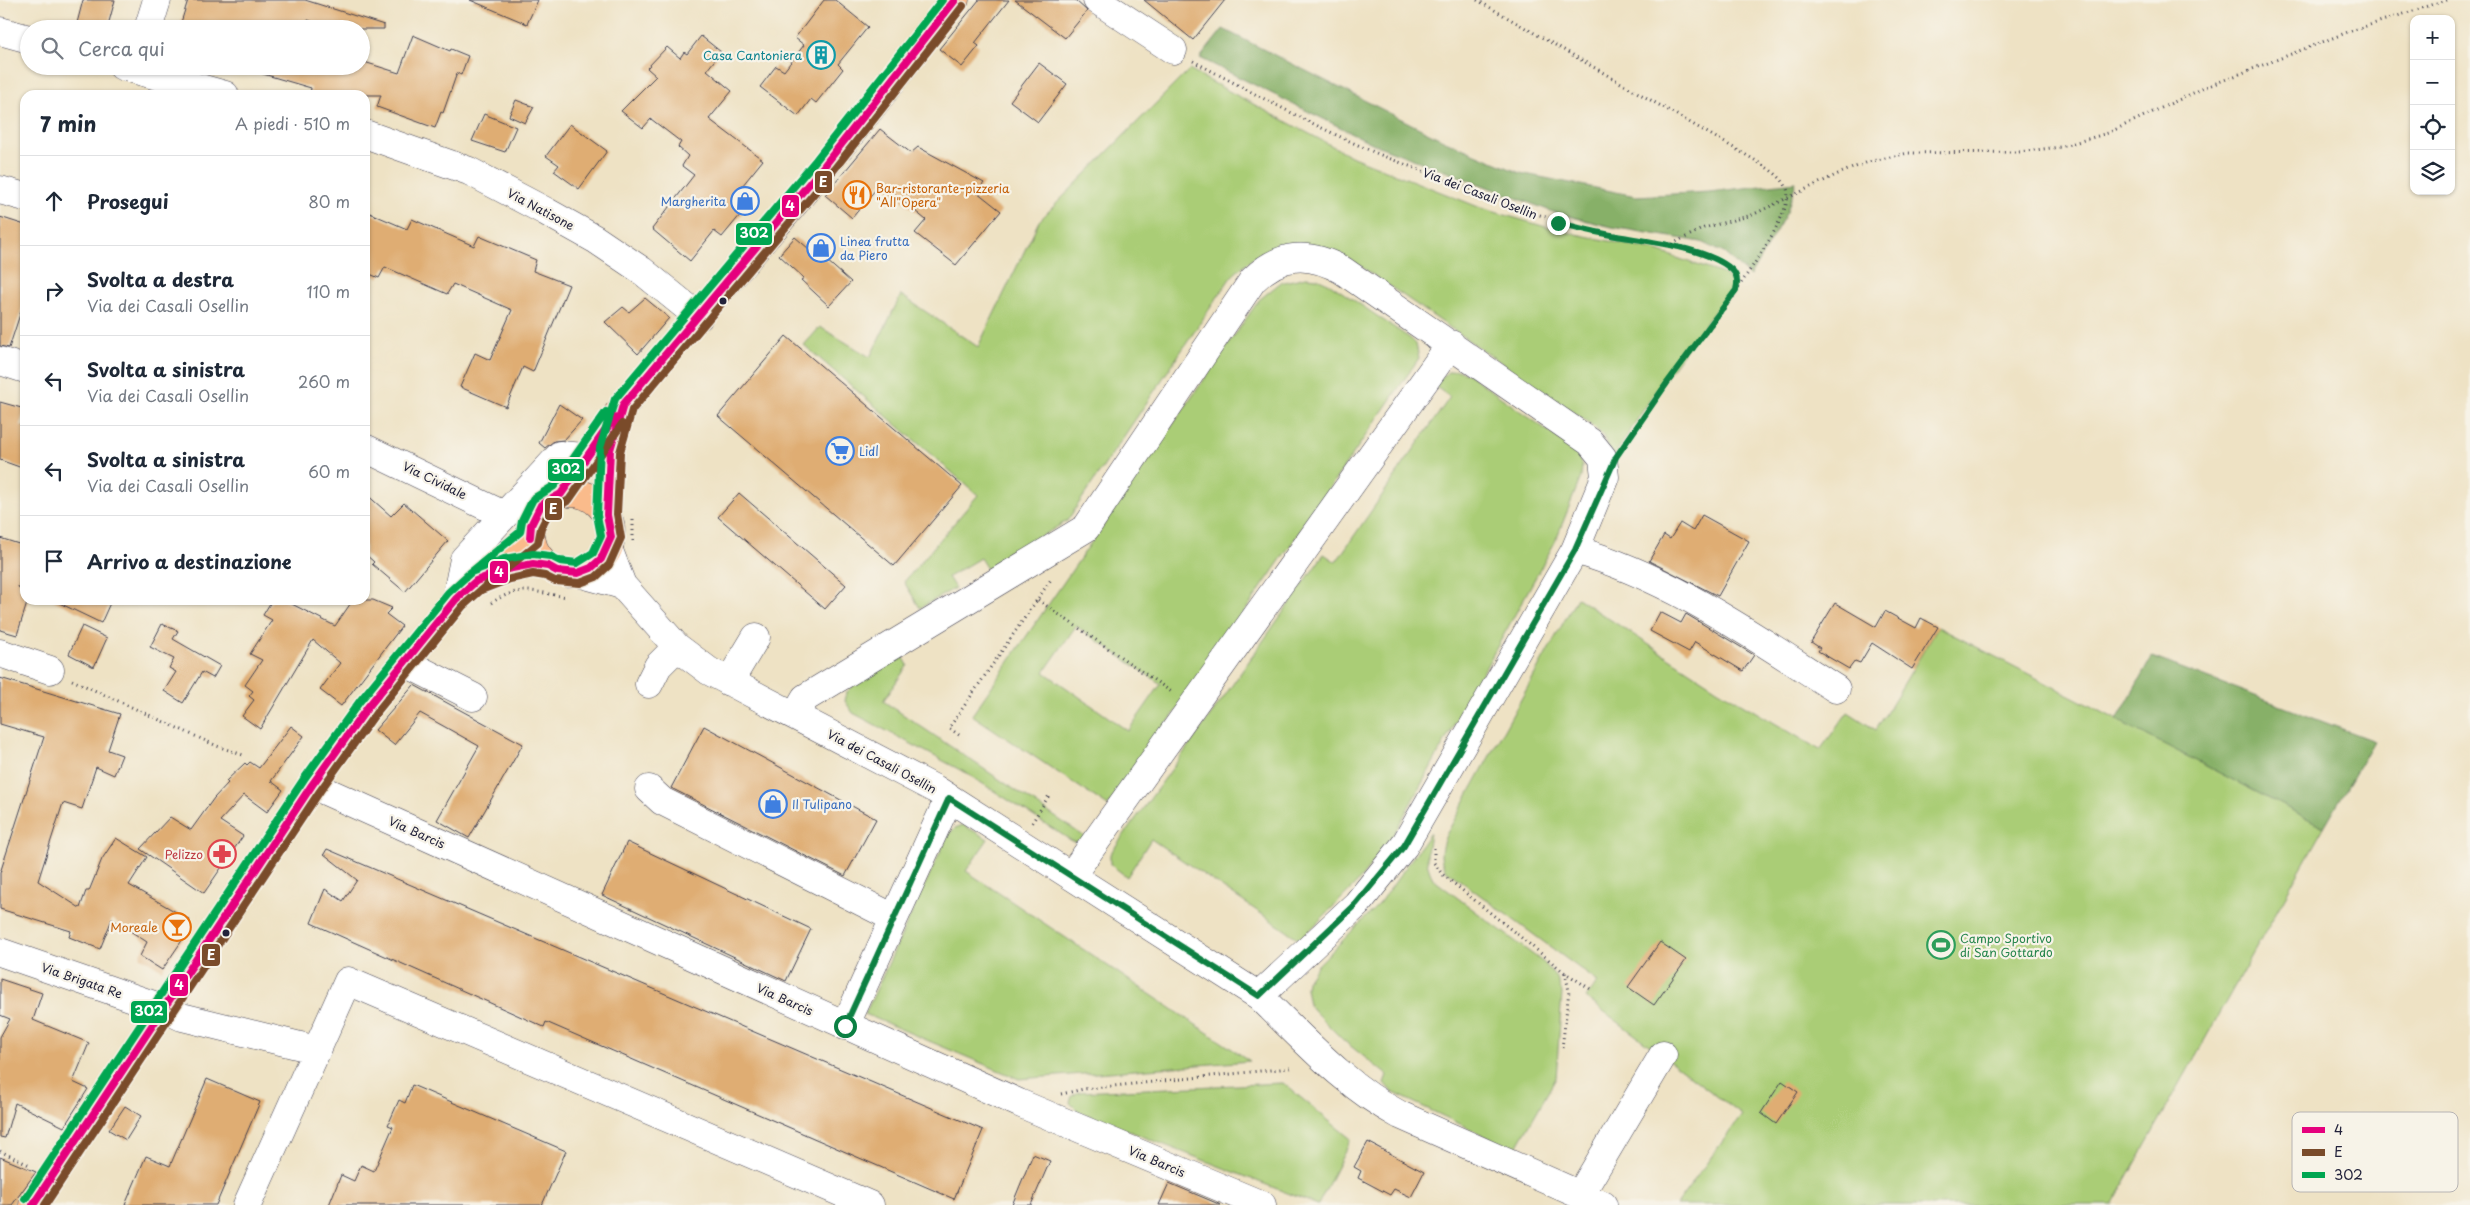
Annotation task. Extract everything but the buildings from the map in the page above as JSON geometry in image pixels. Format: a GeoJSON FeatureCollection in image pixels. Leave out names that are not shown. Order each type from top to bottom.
{"type":"FeatureCollection","features":[{"type":"Feature","properties":{"kind":"main road"},"geometry":{"type":"LineString","coordinates":[[548,566],[533,548],[530,537],[531,525],[542,498],[585,457],[624,405],[824,166],[955,0]]}},
{"type":"Feature","properties":{"kind":"main road"},"geometry":{"type":"LineString","coordinates":[[620,515],[610,450],[624,405]]}},
{"type":"Feature","properties":{"kind":"main road"},"geometry":{"type":"LineString","coordinates":[[542,498],[572,492],[588,496],[601,506],[620,515]]}},
{"type":"Feature","properties":{"kind":"main road"},"geometry":{"type":"LineString","coordinates":[[476,581],[515,567],[532,564],[548,566],[576,585],[601,559],[620,547],[610,526],[620,515]]}},
{"type":"Feature","properties":{"kind":"main road"},"geometry":{"type":"LineString","coordinates":[[34,1205],[312,785],[368,707],[456,599],[530,537]]}},
{"type":"Feature","properties":{"kind":"street"},"geometry":{"type":"LineString","coordinates":[[151,20],[157,0]]}},
{"type":"Feature","properties":{"kind":"street"},"geometry":{"type":"LineString","coordinates":[[1097,0],[1173,50]]}},
{"type":"Feature","properties":{"kind":"street"},"geometry":{"type":"LineString","coordinates":[[0,31],[20,37]]}},
{"type":"Feature","properties":{"kind":"street"},"geometry":{"type":"LineString","coordinates":[[156,75],[209,90]]}},
{"type":"Feature","properties":{"kind":"street","name":"Via Natisone"},"geometry":{"type":"LineString","coordinates":[[370,136],[469,171],[595,238],[641,270],[699,317]]}},
{"type":"Feature","properties":{"kind":"street"},"geometry":{"type":"LineString","coordinates":[[0,190],[20,196]]}},
{"type":"Feature","properties":{"kind":"street"},"geometry":{"type":"LineString","coordinates":[[795,715],[804,698],[1086,528],[1253,280],[1265,268],[1292,258],[1302,256],[1330,264],[1451,344],[1596,448],[1603,458],[1606,469],[1602,486],[1575,550],[1404,846],[1356,904],[1259,996]]}},
{"type":"Feature","properties":{"kind":"street"},"geometry":{"type":"LineString","coordinates":[[1071,876],[1451,344]]}},
{"type":"Feature","properties":{"kind":"street"},"geometry":{"type":"LineString","coordinates":[[0,361],[20,367]]}},
{"type":"Feature","properties":{"kind":"street","name":"Via Cividale"},"geometry":{"type":"LineString","coordinates":[[370,450],[504,515]]}},
{"type":"Feature","properties":{"kind":"street"},"geometry":{"type":"LineString","coordinates":[[456,599],[464,559],[504,515],[542,498],[560,454],[585,457]]}},
{"type":"Feature","properties":{"kind":"street","name":"Via dei Casali Osellin"},"geometry":{"type":"LineString","coordinates":[[620,547],[622,585]]}},
{"type":"Feature","properties":{"kind":"street"},"geometry":{"type":"LineString","coordinates":[[1575,550],[1618,563],[1677,590],[1836,688]]}},
{"type":"Feature","properties":{"kind":"street","name":"Via dei Casali Osellin"},"geometry":{"type":"LineString","coordinates":[[576,585],[595,576],[622,585],[690,659],[729,682],[918,779],[1259,996],[1333,1068],[1371,1099],[1400,1116],[1591,1200]]}},
{"type":"Feature","properties":{"kind":"street"},"geometry":{"type":"LineString","coordinates":[[729,682],[756,637]]}},
{"type":"Feature","properties":{"kind":"street"},"geometry":{"type":"LineString","coordinates":[[649,684],[658,666],[677,647]]}},
{"type":"Feature","properties":{"kind":"street"},"geometry":{"type":"LineString","coordinates":[[0,653],[50,670]]}},
{"type":"Feature","properties":{"kind":"street"},"geometry":{"type":"LineString","coordinates":[[404,662],[472,697]]}},
{"type":"Feature","properties":{"kind":"street","name":"Via Barcis"},"geometry":{"type":"LineString","coordinates":[[312,785],[1019,1104],[1262,1205]]}},
{"type":"Feature","properties":{"kind":"street"},"geometry":{"type":"LineString","coordinates":[[649,789],[662,801],[894,918]]}},
{"type":"Feature","properties":{"kind":"street"},"geometry":{"type":"LineString","coordinates":[[845,1026],[949,798]]}},
{"type":"Feature","properties":{"kind":"street","name":"Via Brigata Re"},"geometry":{"type":"LineString","coordinates":[[0,952],[182,1017],[317,1050]]}},
{"type":"Feature","properties":{"kind":"street"},"geometry":{"type":"LineString","coordinates":[[248,1205],[348,981],[870,1205]]}},
{"type":"Feature","properties":{"kind":"street"},"geometry":{"type":"LineString","coordinates":[[1591,1200],[1663,1055]]}},
{"type":"Feature","properties":{"kind":"path"},"geometry":{"type":"LineString","coordinates":[[1477,0],[1753,159],[1780,178],[1786,186],[1788,197],[1785,209],[1769,238],[1736,290],[1667,383],[1621,450]]}},
{"type":"Feature","properties":{"kind":"path"},"geometry":{"type":"LineString","coordinates":[[1671,245],[1704,228],[1752,216],[1788,197],[1868,162],[1908,153],[2018,152],[2060,147],[2108,133],[2206,87],[2348,32],[2447,0]]}},
{"type":"Feature","properties":{"kind":"path","name":"Via dei Casali Osellin"},"geometry":{"type":"LineString","coordinates":[[1218,74],[1375,152],[1558,223],[1609,235],[1671,245],[1714,260],[1731,269],[1736,276],[1736,290]]}},
{"type":"Feature","properties":{"kind":"path"},"geometry":{"type":"LineString","coordinates":[[620,515],[620,547]]}},
{"type":"Feature","properties":{"kind":"path"},"geometry":{"type":"LineString","coordinates":[[959,735],[948,728],[1053,577]]}},
{"type":"Feature","properties":{"kind":"path"},"geometry":{"type":"LineString","coordinates":[[486,606],[510,593],[576,585]]}},
{"type":"Feature","properties":{"kind":"path"},"geometry":{"type":"LineString","coordinates":[[1038,600],[1193,706]]}},
{"type":"Feature","properties":{"kind":"path"},"geometry":{"type":"LineString","coordinates":[[50,670],[217,746],[243,755]]}},
{"type":"Feature","properties":{"kind":"path"},"geometry":{"type":"LineString","coordinates":[[1030,826],[1050,794]]}},
{"type":"Feature","properties":{"kind":"path"},"geometry":{"type":"LineString","coordinates":[[1436,841],[1433,850],[1434,863],[1442,874],[1564,972],[1592,990]]}},
{"type":"Feature","properties":{"kind":"path"},"geometry":{"type":"LineString","coordinates":[[1562,1048],[1569,991],[1564,972]]}},
{"type":"Feature","properties":{"kind":"path"},"geometry":{"type":"LineString","coordinates":[[1056,1095],[1084,1089],[1290,1068]]}},
{"type":"Feature","properties":{"kind":"path"},"geometry":{"type":"LineString","coordinates":[[0,1150],[53,1176]]}},
{"type":"Feature","properties":{"kind":"green space"},"geometry":{"type":"Polygon","coordinates":[[[1223,29],[1443,140],[1520,173],[1636,196],[1709,192],[1796,182],[1787,212],[1750,276],[1724,253],[1701,242],[1612,227],[1556,213],[1376,145],[1200,58],[1223,29]]]}},
{"type":"Feature","properties":{"kind":"green space"},"geometry":{"type":"Polygon","coordinates":[[[1189,70],[1353,157],[1481,208],[1556,230],[1657,251],[1723,274],[1732,282],[1731,289],[1657,389],[1613,457],[1603,436],[1592,425],[1350,259],[1332,251],[1301,243],[1273,248],[1259,254],[1231,277],[1067,521],[987,569],[980,558],[948,577],[955,588],[920,608],[904,582],[978,495],[804,345],[820,327],[870,357],[901,295],[978,347],[1039,221],[1189,70]]]}},
{"type":"Feature","properties":{"kind":"green space"},"geometry":{"type":"Polygon","coordinates":[[[1306,277],[1317,278],[1330,284],[1411,339],[1416,344],[1419,358],[1184,700],[1108,806],[972,715],[1259,300],[1280,283],[1306,277]],[[1076,626],[1044,672],[1128,731],[1161,684],[1076,626]]]}},
{"type":"Feature","properties":{"kind":"green space"},"geometry":{"type":"Polygon","coordinates":[[[1457,370],[1467,373],[1576,451],[1582,466],[1581,477],[1555,542],[1390,841],[1356,884],[1300,940],[1151,839],[1127,877],[1110,864],[1110,854],[1214,711],[1324,554],[1336,562],[1450,397],[1433,385],[1448,372],[1457,370]]]}},
{"type":"Feature","properties":{"kind":"green space","name":"Campo Sportivo di San Gottardo"},"geometry":{"type":"Polygon","coordinates":[[[1577,598],[1717,689],[1820,750],[1848,712],[1876,730],[1938,627],[2324,827],[2112,1205],[1676,1205],[1742,1115],[1586,998],[1598,982],[1446,870],[1441,857],[1446,835],[1577,598]]]}},
{"type":"Feature","properties":{"kind":"green space"},"geometry":{"type":"Polygon","coordinates":[[[902,655],[908,665],[883,701],[1085,837],[1080,842],[1072,841],[966,773],[853,713],[845,701],[847,692],[855,684],[902,655]]]}},
{"type":"Feature","properties":{"kind":"green space"},"geometry":{"type":"Polygon","coordinates":[[[2152,657],[2374,741],[2324,827],[2117,720],[2152,657]]]}},
{"type":"Feature","properties":{"kind":"green space"},"geometry":{"type":"Polygon","coordinates":[[[963,825],[988,839],[966,871],[1250,1061],[1019,1079],[865,1014],[948,835],[955,828],[963,825]]]}},
{"type":"Feature","properties":{"kind":"green space"},"geometry":{"type":"Polygon","coordinates":[[[1430,833],[1427,852],[1429,869],[1434,880],[1544,963],[1557,978],[1562,993],[1556,1078],[1515,1150],[1392,1092],[1384,1083],[1387,1075],[1343,1040],[1309,1005],[1306,988],[1307,981],[1317,966],[1381,902],[1430,833]]]}},
{"type":"Feature","properties":{"kind":"green space"},"geometry":{"type":"Polygon","coordinates":[[[1283,1083],[1351,1139],[1318,1205],[1078,1111],[1070,1103],[1072,1096],[1079,1092],[1283,1083]]]}},
{"type":"Feature","properties":{"kind":"transit line","name":"302"},"geometry":{"type":"LineString","coordinates":[[25,1199],[304,779],[360,701],[448,593],[471,572],[504,559],[533,554],[577,563],[593,553],[601,536],[597,515],[600,448],[615,399],[816,160],[942,0]]}},
{"type":"Feature","properties":{"kind":"transit line","name":"4"},"geometry":{"type":"LineString","coordinates":[[33,1205],[312,785],[368,707],[456,599],[476,581],[507,569],[533,564],[548,566],[557,571],[578,573],[591,568],[601,559],[611,537],[607,515],[610,450],[623,405],[824,166],[955,0]]}},
{"type":"Feature","properties":{"kind":"transit line","name":"E"},"geometry":{"type":"LineString","coordinates":[[45,1205],[320,791],[376,713],[463,606],[481,590],[510,579],[533,574],[545,576],[555,581],[580,583],[596,577],[609,565],[621,538],[617,514],[620,452],[632,410],[832,172],[963,6]]}},
{"type":"Feature","properties":{"kind":"transit line","name":"302"},"geometry":{"type":"LineString","coordinates":[[470,573],[520,532],[522,521],[533,499],[554,486],[606,412]]}},
{"type":"Feature","properties":{"kind":"transit line","name":"4"},"geometry":{"type":"LineString","coordinates":[[530,537],[531,525],[541,505],[561,494],[614,418]]}},
{"type":"Feature","properties":{"kind":"transit line","name":"E"},"geometry":{"type":"LineString","coordinates":[[482,589],[538,543],[541,528],[549,512],[569,500],[622,424]]}},
{"type":"Feature","properties":{"kind":"place","name":"Casa Cantoniera"},"geometry":{"type":"Point","coordinates":[821,55]}},
{"type":"Feature","properties":{"kind":"place","name":"Bar-ristorante-pizzeria \"All\"Opera\""},"geometry":{"type":"Point","coordinates":[857,195]}},
{"type":"Feature","properties":{"kind":"place","name":"Margherita"},"geometry":{"type":"Point","coordinates":[745,201]}},
{"type":"Feature","properties":{"kind":"place","name":"Linea frutta da Piero"},"geometry":{"type":"Point","coordinates":[821,248]}},
{"type":"Feature","properties":{"kind":"place","name":"Lidl"},"geometry":{"type":"Point","coordinates":[840,451]}},
{"type":"Feature","properties":{"kind":"place","name":"Il Tulipano"},"geometry":{"type":"Point","coordinates":[773,804]}},
{"type":"Feature","properties":{"kind":"place","name":"Pelizzo"},"geometry":{"type":"Point","coordinates":[222,854]}},
{"type":"Feature","properties":{"kind":"place","name":"Moreale"},"geometry":{"type":"Point","coordinates":[177,927]}},
{"type":"Feature","properties":{"kind":"place","name":"Campo Sportivo di San Gottardo"},"geometry":{"type":"Point","coordinates":[1941,945]}},
{"type":"Feature","properties":{"kind":"route"},"geometry":{"type":"LineString","coordinates":[[845,1026],[949,798],[1259,996],[1333,928],[1378,880],[1404,846],[1575,550],[1616,457],[1667,383],[1733,297],[1738,283],[1731,269],[1714,260],[1671,245],[1609,235],[1558,223]]}}]}
